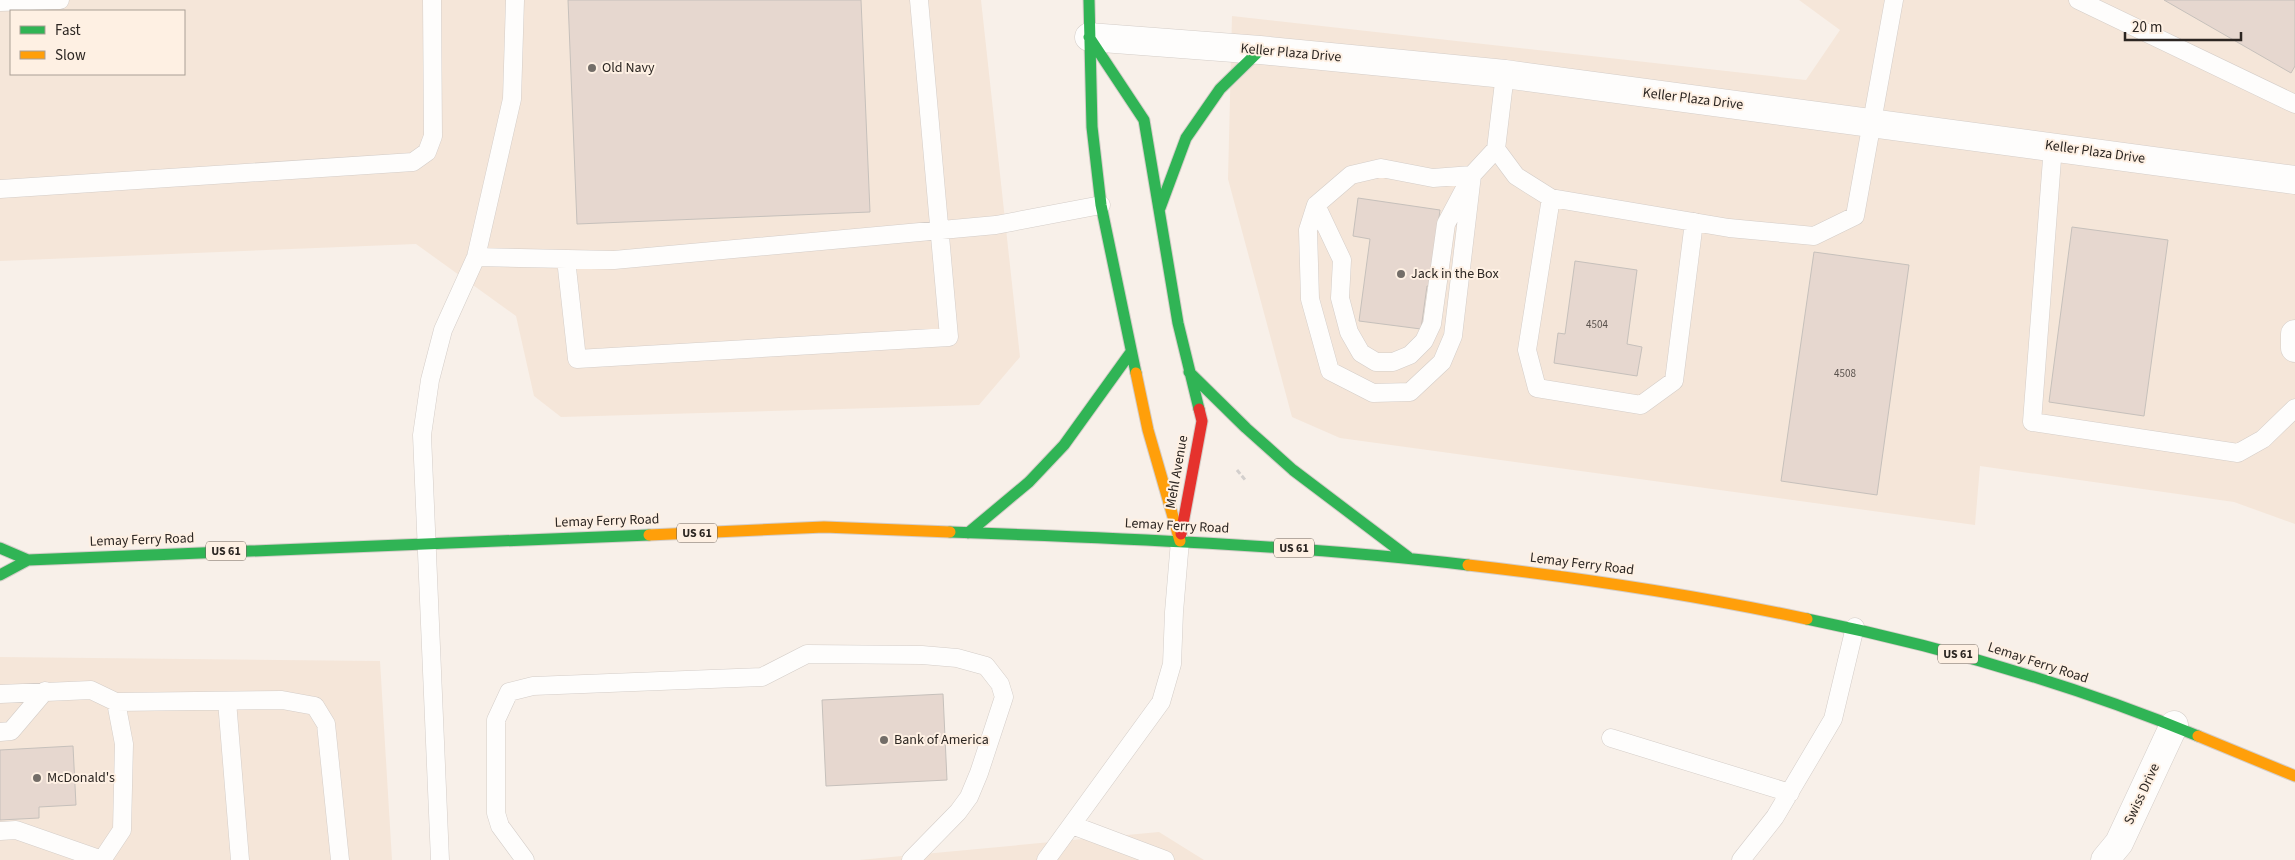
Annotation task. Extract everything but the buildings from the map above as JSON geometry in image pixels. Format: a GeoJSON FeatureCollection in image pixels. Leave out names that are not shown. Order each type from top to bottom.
{"type":"FeatureCollection","features":[{"type":"Feature","properties":{"kind":"main road","name":"Mehl Avenue"},"geometry":{"type":"LineString","coordinates":[[1089,0],[1092,126],[1101,205],[1148,430],[1180,540]]}},
{"type":"Feature","properties":{"kind":"main road","name":"Mehl Avenue"},"geometry":{"type":"LineString","coordinates":[[1089,37],[1144,120],[1189,372],[1202,421],[1180,540]]}},
{"type":"Feature","properties":{"kind":"main road"},"geometry":{"type":"LineString","coordinates":[[1159,209],[1186,138],[1220,89],[1260,50]]}},
{"type":"Feature","properties":{"kind":"main road"},"geometry":{"type":"LineString","coordinates":[[968,533],[1029,482],[1064,445],[1131,352]]}},
{"type":"Feature","properties":{"kind":"main road"},"geometry":{"type":"LineString","coordinates":[[1189,372],[1246,428],[1293,470],[1408,557]]}},
{"type":"Feature","properties":{"kind":"main road","name":"Lemay Ferry Road"},"geometry":{"type":"LineString","coordinates":[[0,548],[28,560],[825,527],[1180,540],[1408,557],[1702,596],[1855,627],[2009,668],[2174,725],[2295,776]]}},
{"type":"Feature","properties":{"kind":"main road","name":"Lemay Ferry Road"},"geometry":{"type":"LineString","coordinates":[[0,576],[28,560]]}},
{"type":"Feature","properties":{"kind":"street","name":"Keller Plaza Drive"},"geometry":{"type":"LineString","coordinates":[[1089,37],[1260,50],[1504,74],[2053,146],[2295,180]]}},
{"type":"Feature","properties":{"kind":"street"},"geometry":{"type":"LineString","coordinates":[[2295,334],[2295,348]]}},
{"type":"Feature","properties":{"kind":"street","name":"Swiss Drive"},"geometry":{"type":"LineString","coordinates":[[2105,860],[2119,844],[2174,725]]}},
{"type":"Feature","properties":{"kind":"lane"},"geometry":{"type":"LineString","coordinates":[[0,2],[60,0]]}},
{"type":"Feature","properties":{"kind":"lane"},"geometry":{"type":"LineString","coordinates":[[0,189],[413,162],[427,152],[433,136],[432,0]]}},
{"type":"Feature","properties":{"kind":"lane"},"geometry":{"type":"LineString","coordinates":[[440,860],[425,544],[422,435],[430,380],[443,330],[476,257],[512,99],[515,0]]}},
{"type":"Feature","properties":{"kind":"lane"},"geometry":{"type":"LineString","coordinates":[[566,259],[577,360],[949,337],[919,0]]}},
{"type":"Feature","properties":{"kind":"lane"},"geometry":{"type":"LineString","coordinates":[[1496,148],[1516,176],[1551,198],[1729,228],[1814,236],[1856,216],[1871,122],[1894,0]]}},
{"type":"Feature","properties":{"kind":"lane"},"geometry":{"type":"LineString","coordinates":[[2078,0],[2295,104]]}},
{"type":"Feature","properties":{"kind":"lane"},"geometry":{"type":"LineString","coordinates":[[1316,204],[1342,260],[1340,298],[1349,332],[1361,353],[1376,362],[1393,362],[1410,355],[1424,341],[1432,324],[1446,224],[1472,176],[1496,148],[1504,74]]}},
{"type":"Feature","properties":{"kind":"lane"},"geometry":{"type":"LineString","coordinates":[[2053,146],[2032,422],[2238,453],[2263,439],[2295,408]]}},
{"type":"Feature","properties":{"kind":"lane"},"geometry":{"type":"LineString","coordinates":[[1381,168],[1433,178],[1472,176],[1453,336],[1442,362],[1410,392],[1372,392],[1330,371],[1310,299],[1308,230],[1316,204],[1351,175],[1381,168]]}},
{"type":"Feature","properties":{"kind":"lane"},"geometry":{"type":"LineString","coordinates":[[1551,198],[1527,350],[1537,388],[1641,405],[1674,381],[1694,222]]}},
{"type":"Feature","properties":{"kind":"lane"},"geometry":{"type":"LineString","coordinates":[[476,257],[614,260],[996,225],[1101,205]]}},
{"type":"Feature","properties":{"kind":"lane"},"geometry":{"type":"LineString","coordinates":[[1046,860],[1161,702],[1172,664],[1180,540]]}},
{"type":"Feature","properties":{"kind":"lane"},"geometry":{"type":"LineString","coordinates":[[1741,860],[1775,817],[1833,719],[1855,627]]}},
{"type":"Feature","properties":{"kind":"lane"},"geometry":{"type":"LineString","coordinates":[[525,860],[504,832],[496,813],[496,720],[509,692],[533,686],[762,677],[808,654],[922,655],[957,658],[986,666],[1000,684],[1004,698],[980,773],[969,797],[958,812],[911,860]]}},
{"type":"Feature","properties":{"kind":"lane"},"geometry":{"type":"LineString","coordinates":[[0,694],[91,690],[116,702],[282,700],[315,706],[326,724],[340,860]]}},
{"type":"Feature","properties":{"kind":"lane"},"geometry":{"type":"LineString","coordinates":[[0,732],[11,731],[45,692]]}},
{"type":"Feature","properties":{"kind":"lane"},"geometry":{"type":"LineString","coordinates":[[227,701],[240,860]]}},
{"type":"Feature","properties":{"kind":"lane"},"geometry":{"type":"LineString","coordinates":[[0,831],[16,830],[101,860],[122,830],[124,744],[116,702]]}},
{"type":"Feature","properties":{"kind":"lane"},"geometry":{"type":"LineString","coordinates":[[1611,738],[1790,793]]}},
{"type":"Feature","properties":{"kind":"lane"},"geometry":{"type":"LineString","coordinates":[[1072,825],[1165,860]]}},
{"type":"Feature","properties":{"kind":"path"},"geometry":{"type":"LineString","coordinates":[[1237,470],[1246,481]]}},
{"type":"Feature","properties":{"kind":"shaded area"},"geometry":{"type":"Polygon","coordinates":[[[0,0],[981,0],[1020,357],[979,405],[561,417],[534,396],[516,316],[416,244],[0,261],[0,0]]]}},
{"type":"Feature","properties":{"kind":"shaded area"},"geometry":{"type":"Polygon","coordinates":[[[1799,0],[2295,0],[2295,524],[2234,502],[1980,466],[1975,525],[1340,438],[1292,417],[1228,179],[1232,16],[1806,80],[1840,30],[1799,0]]]}},
{"type":"Feature","properties":{"kind":"shaded area"},"geometry":{"type":"Polygon","coordinates":[[[0,657],[380,661],[392,860],[0,860],[0,657]]]}},
{"type":"Feature","properties":{"kind":"shaded area"},"geometry":{"type":"Polygon","coordinates":[[[1159,832],[1204,860],[859,860],[1159,832]]]}},
{"type":"Feature","properties":{"kind":"traffic: fast"},"geometry":{"type":"LineString","coordinates":[[1089,0],[1092,127],[1101,205],[1136,373]]}},
{"type":"Feature","properties":{"kind":"traffic: fast"},"geometry":{"type":"LineString","coordinates":[[1089,37],[1144,120],[1178,323],[1199,409]]}},
{"type":"Feature","properties":{"kind":"traffic: fast"},"geometry":{"type":"LineString","coordinates":[[1160,208],[1186,138],[1220,89],[1260,50]]}},
{"type":"Feature","properties":{"kind":"traffic: fast"},"geometry":{"type":"LineString","coordinates":[[968,533],[1029,482],[1064,445],[1131,352]]}},
{"type":"Feature","properties":{"kind":"traffic: fast"},"geometry":{"type":"LineString","coordinates":[[1189,372],[1246,428],[1293,470],[1408,557]]}},
{"type":"Feature","properties":{"kind":"traffic: fast"},"geometry":{"type":"LineString","coordinates":[[950,532],[1274,547],[1468,565]]}},
{"type":"Feature","properties":{"kind":"traffic: fast"},"geometry":{"type":"LineString","coordinates":[[0,548],[28,560],[649,535]]}},
{"type":"Feature","properties":{"kind":"traffic: fast"},"geometry":{"type":"LineString","coordinates":[[0,575],[28,560]]}},
{"type":"Feature","properties":{"kind":"traffic: fast"},"geometry":{"type":"LineString","coordinates":[[1807,619],[1906,641],[2005,668],[2054,683],[2198,736]]}},
{"type":"Feature","properties":{"kind":"traffic: slow"},"geometry":{"type":"LineString","coordinates":[[1136,373],[1148,430],[1180,541]]}},
{"type":"Feature","properties":{"kind":"traffic: slow"},"geometry":{"type":"LineString","coordinates":[[649,535],[824,527],[950,532]]}},
{"type":"Feature","properties":{"kind":"traffic: slow"},"geometry":{"type":"LineString","coordinates":[[1468,565],[1638,588],[1723,602],[1807,619]]}},
{"type":"Feature","properties":{"kind":"traffic: slow"},"geometry":{"type":"LineString","coordinates":[[2198,736],[2295,776]]}},
{"type":"Feature","properties":{"kind":"traffic: jam"},"geometry":{"type":"LineString","coordinates":[[1181,534],[1202,421],[1199,409]]}},
{"type":"Feature","properties":{"kind":"place","name":"Old Navy"},"geometry":{"type":"Point","coordinates":[592,68]}},
{"type":"Feature","properties":{"kind":"place","name":"Jack in the Box"},"geometry":{"type":"Point","coordinates":[1401,274]}},
{"type":"Feature","properties":{"kind":"place","name":"Bank of America"},"geometry":{"type":"Point","coordinates":[884,740]}},
{"type":"Feature","properties":{"kind":"place","name":"McDonald's"},"geometry":{"type":"Point","coordinates":[37,778]}}]}
